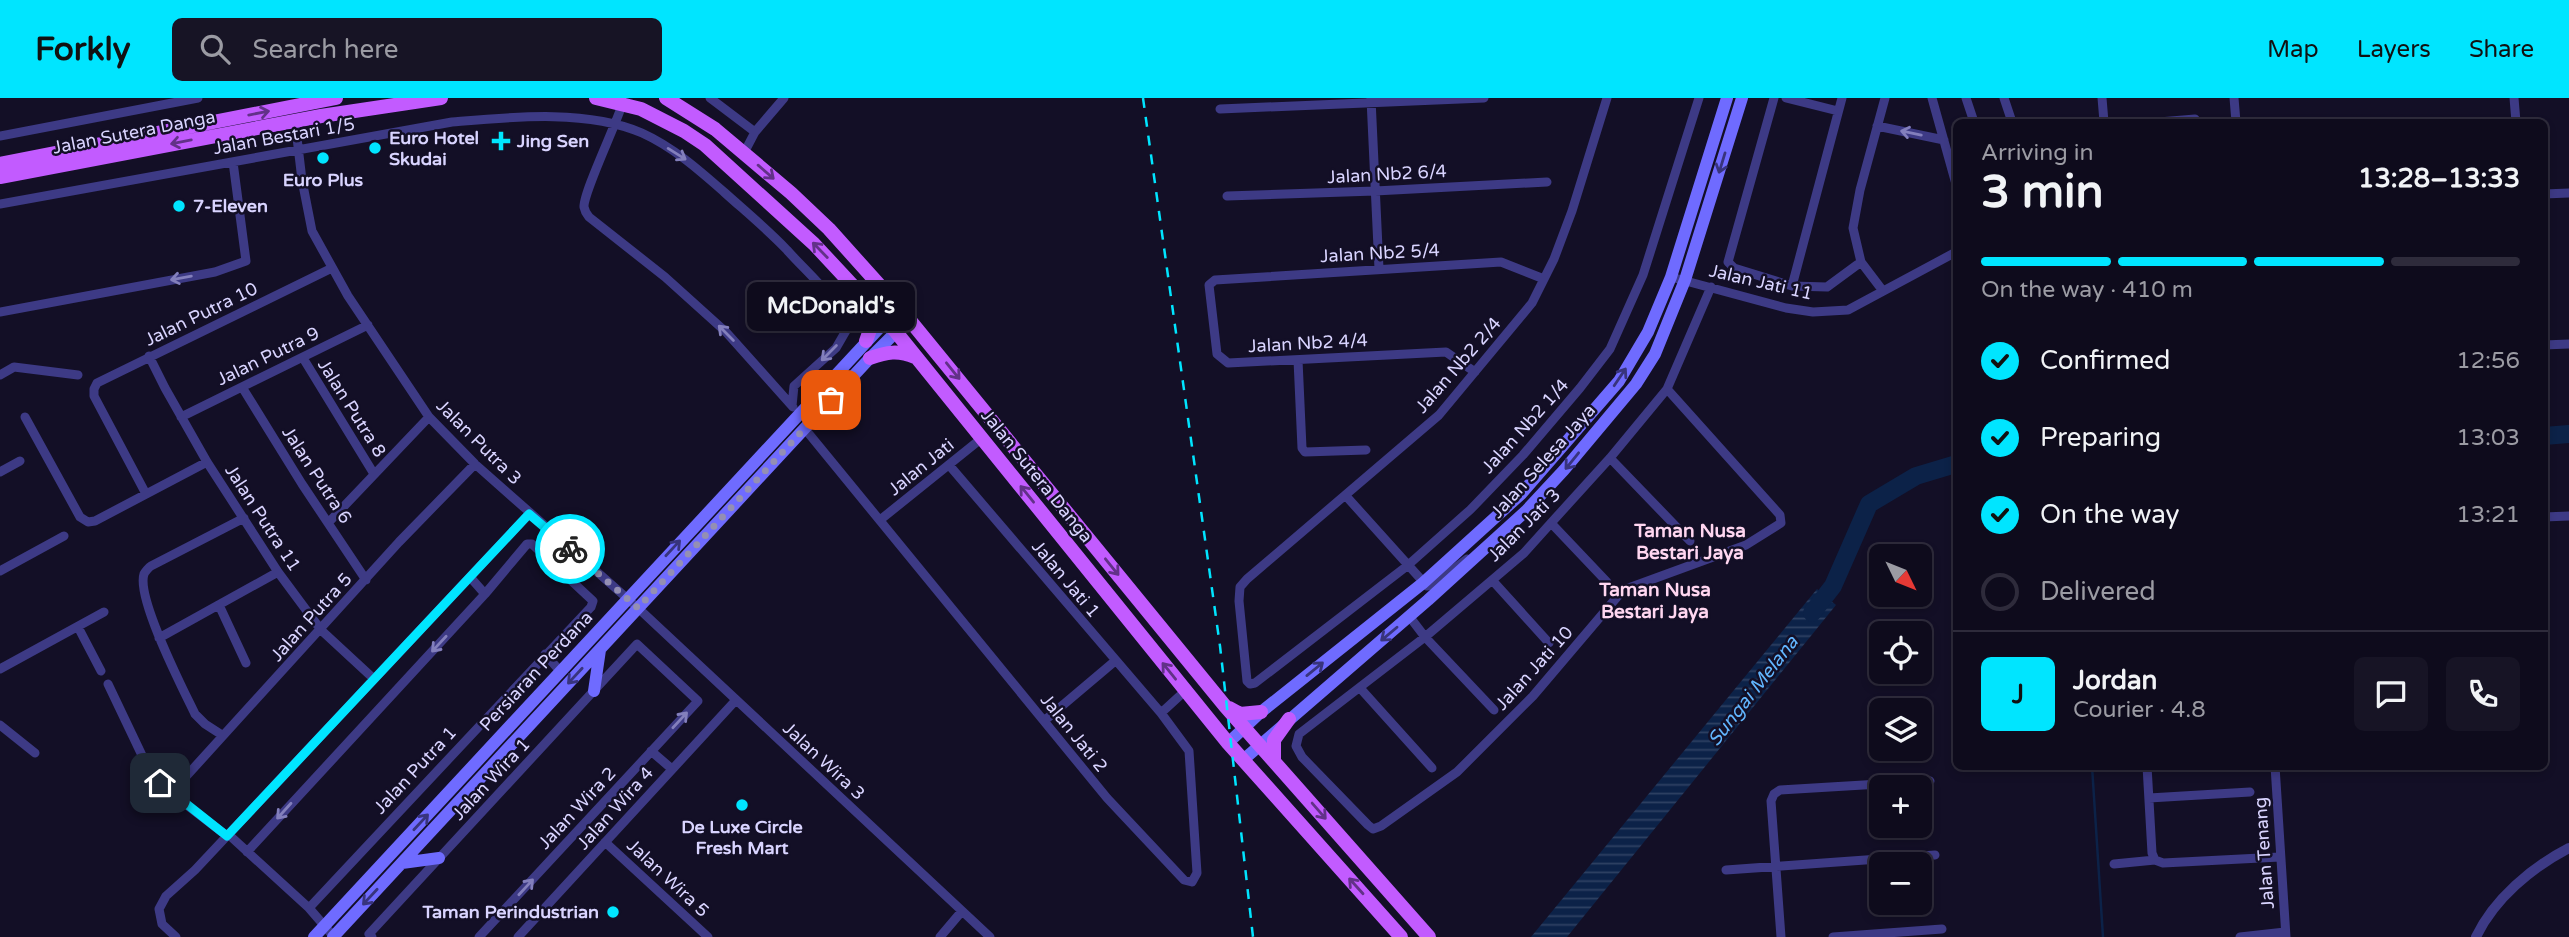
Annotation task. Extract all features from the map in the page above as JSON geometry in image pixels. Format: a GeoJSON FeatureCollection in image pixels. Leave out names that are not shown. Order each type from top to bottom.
{"type":"FeatureCollection","features":[{"type":"Feature","properties":{"kind":"main road","name":"Jalan Sutera Danga"},"geometry":{"type":"LineString","coordinates":[[0,164],[336,98]]}},
{"type":"Feature","properties":{"kind":"main road","name":"Jalan Sutera Danga"},"geometry":{"type":"LineString","coordinates":[[0,177],[295,121],[441,98]]}},
{"type":"Feature","properties":{"kind":"main road","name":"Jalan Sutera Danga"},"geometry":{"type":"LineString","coordinates":[[596,98],[623,101],[666,120],[705,145],[778,209],[867,299],[1228,743],[1401,937]]}},
{"type":"Feature","properties":{"kind":"main road","name":"Jalan Selesa Jaya"},"geometry":{"type":"LineString","coordinates":[[1228,743],[1261,712],[1423,583],[1521,494],[1619,380],[1648,331],[1671,277],[1727,98]]}},
{"type":"Feature","properties":{"kind":"main road","name":"Jalan Selesa Jaya"},"geometry":{"type":"LineString","coordinates":[[1243,760],[1409,617],[1526,511],[1636,384],[1655,354],[1685,280],[1742,98]]}},
{"type":"Feature","properties":{"kind":"main road","name":"Jalan Sutera Danga"},"geometry":{"type":"LineString","coordinates":[[671,99],[715,129],[791,193],[829,229],[910,318],[1225,706],[1429,937]]}},
{"type":"Feature","properties":{"kind":"main road"},"geometry":{"type":"LineString","coordinates":[[866,341],[872,324],[867,299]]}},
{"type":"Feature","properties":{"kind":"main road","name":"Persiaran Perdana"},"geometry":{"type":"LineString","coordinates":[[314,937],[627,599],[795,410],[899,307]]}},
{"type":"Feature","properties":{"kind":"main road","name":"Persiaran Perdana"},"geometry":{"type":"LineString","coordinates":[[333,937],[910,318]]}},
{"type":"Feature","properties":{"kind":"main road"},"geometry":{"type":"LineString","coordinates":[[870,358],[887,352],[902,352],[917,358]]}},
{"type":"Feature","properties":{"kind":"main road"},"geometry":{"type":"LineString","coordinates":[[594,691],[600,650]]}},
{"type":"Feature","properties":{"kind":"main road"},"geometry":{"type":"LineString","coordinates":[[1225,706],[1240,713],[1261,712]]}},
{"type":"Feature","properties":{"kind":"main road"},"geometry":{"type":"LineString","coordinates":[[1274,760],[1273,740],[1289,719]]}},
{"type":"Feature","properties":{"kind":"main road"},"geometry":{"type":"LineString","coordinates":[[402,863],[439,858]]}},
{"type":"Feature","properties":{"kind":"street"},"geometry":{"type":"LineString","coordinates":[[0,136],[198,98]]}},
{"type":"Feature","properties":{"kind":"street"},"geometry":{"type":"LineString","coordinates":[[710,98],[755,132]]}},
{"type":"Feature","properties":{"kind":"street"},"geometry":{"type":"LineString","coordinates":[[744,153],[755,132],[784,98]]}},
{"type":"Feature","properties":{"kind":"street"},"geometry":{"type":"LineString","coordinates":[[1220,109],[1484,98]]}},
{"type":"Feature","properties":{"kind":"street","name":"Jalan Nb2 2/4"},"geometry":{"type":"LineString","coordinates":[[1251,684],[1247,681],[1240,587],[1438,415],[1532,303],[1572,211],[1607,98]]}},
{"type":"Feature","properties":{"kind":"street","name":"Jalan Nb2 1/4"},"geometry":{"type":"LineString","coordinates":[[1251,684],[1407,566],[1469,510],[1522,455],[1610,349],[1643,275],[1699,98]]}},
{"type":"Feature","properties":{"kind":"street"},"geometry":{"type":"LineString","coordinates":[[1774,98],[1728,262],[1734,268],[1792,286],[1828,287],[1861,262]]}},
{"type":"Feature","properties":{"kind":"street"},"geometry":{"type":"LineString","coordinates":[[1786,98],[1838,111]]}},
{"type":"Feature","properties":{"kind":"street"},"geometry":{"type":"LineString","coordinates":[[1792,286],[1842,98]]}},
{"type":"Feature","properties":{"kind":"street"},"geometry":{"type":"LineString","coordinates":[[1883,291],[1861,262],[1853,228],[1885,98]]}},
{"type":"Feature","properties":{"kind":"street"},"geometry":{"type":"LineString","coordinates":[[1932,98],[1953,173]]}},
{"type":"Feature","properties":{"kind":"street"},"geometry":{"type":"LineString","coordinates":[[1966,98],[1973,119]]}},
{"type":"Feature","properties":{"kind":"street"},"geometry":{"type":"LineString","coordinates":[[2004,98],[2011,119]]}},
{"type":"Feature","properties":{"kind":"street"},"geometry":{"type":"LineString","coordinates":[[2102,98],[2104,119]]}},
{"type":"Feature","properties":{"kind":"street"},"geometry":{"type":"LineString","coordinates":[[2234,98],[2236,119]]}},
{"type":"Feature","properties":{"kind":"street"},"geometry":{"type":"LineString","coordinates":[[2514,98],[2516,119]]}},
{"type":"Feature","properties":{"kind":"street"},"geometry":{"type":"LineString","coordinates":[[666,120],[671,99]]}},
{"type":"Feature","properties":{"kind":"street"},"geometry":{"type":"LineString","coordinates":[[623,101],[584,205],[589,217],[726,332],[795,410]]}},
{"type":"Feature","properties":{"kind":"street"},"geometry":{"type":"LineString","coordinates":[[1371,101],[1379,269]]}},
{"type":"Feature","properties":{"kind":"street","name":"Jalan Bestari 1/5"},"geometry":{"type":"LineString","coordinates":[[0,204],[452,122],[527,116],[616,125],[642,134],[684,158],[772,234],[842,312],[847,330],[836,348],[794,386]]}},
{"type":"Feature","properties":{"kind":"street","name":"Jalan Putra 3"},"geometry":{"type":"LineString","coordinates":[[295,121],[312,231],[368,325],[429,416],[529,514],[638,608]]}},
{"type":"Feature","properties":{"kind":"street"},"geometry":{"type":"LineString","coordinates":[[1877,126],[1944,141]]}},
{"type":"Feature","properties":{"kind":"street"},"geometry":{"type":"LineString","coordinates":[[0,312],[215,272],[246,261],[233,162]]}},
{"type":"Feature","properties":{"kind":"street","name":"Jalan Nb2 6/4"},"geometry":{"type":"LineString","coordinates":[[1227,196],[1547,181]]}},
{"type":"Feature","properties":{"kind":"street"},"geometry":{"type":"LineString","coordinates":[[2548,194],[2569,193]]}},
{"type":"Feature","properties":{"kind":"street","name":"Jalan Jati 11"},"geometry":{"type":"LineString","coordinates":[[1671,277],[1786,308],[1813,312],[1848,310],[1953,254]]}},
{"type":"Feature","properties":{"kind":"street","name":"Jalan Nb2 5/4"},"geometry":{"type":"LineString","coordinates":[[1215,280],[1501,262],[1544,279]]}},
{"type":"Feature","properties":{"kind":"street","name":"Jalan Putra 10"},"geometry":{"type":"LineString","coordinates":[[146,494],[94,396],[97,383],[332,268]]}},
{"type":"Feature","properties":{"kind":"street","name":"Jalan Nb2 4/4"},"geometry":{"type":"LineString","coordinates":[[1215,280],[1209,283],[1208,287],[1217,355],[1228,363],[1446,352],[1475,372]]}},
{"type":"Feature","properties":{"kind":"street","name":"Jalan Jati 3"},"geometry":{"type":"LineString","coordinates":[[1299,734],[1425,637],[1524,553],[1610,458],[1667,389],[1711,287]]}},
{"type":"Feature","properties":{"kind":"street","name":"Jalan Putra 9"},"geometry":{"type":"LineString","coordinates":[[181,417],[368,325]]}},
{"type":"Feature","properties":{"kind":"street"},"geometry":{"type":"LineString","coordinates":[[2548,345],[2569,344]]}},
{"type":"Feature","properties":{"kind":"street","name":"Jalan Putra 11"},"geometry":{"type":"LineString","coordinates":[[149,356],[207,461],[278,572],[321,630],[374,679]]}},
{"type":"Feature","properties":{"kind":"street","name":"Jalan Putra 8"},"geometry":{"type":"LineString","coordinates":[[303,358],[374,474]]}},
{"type":"Feature","properties":{"kind":"street"},"geometry":{"type":"LineString","coordinates":[[1298,360],[1302,447],[1305,452],[1366,450]]}},
{"type":"Feature","properties":{"kind":"street"},"geometry":{"type":"LineString","coordinates":[[0,375],[14,367],[78,375]]}},
{"type":"Feature","properties":{"kind":"street"},"geometry":{"type":"LineString","coordinates":[[772,383],[794,386],[795,410]]}},
{"type":"Feature","properties":{"kind":"street","name":"Jalan Putra 6"},"geometry":{"type":"LineString","coordinates":[[242,387],[366,580]]}},
{"type":"Feature","properties":{"kind":"street","name":"Jalan Jati 10"},"geometry":{"type":"LineString","coordinates":[[1299,734],[1296,746],[1302,757],[1373,829],[1457,772],[1532,696],[1623,590],[1746,545],[1781,523],[1780,515],[1667,389]]}},
{"type":"Feature","properties":{"kind":"street"},"geometry":{"type":"LineString","coordinates":[[329,522],[429,416]]}},
{"type":"Feature","properties":{"kind":"street"},"geometry":{"type":"LineString","coordinates":[[25,417],[80,517],[88,522],[95,521],[207,461]]}},
{"type":"Feature","properties":{"kind":"street","name":"Jalan Jati 2"},"geometry":{"type":"LineString","coordinates":[[805,429],[1107,798],[1184,880],[1192,882],[1197,873],[1189,751],[1161,713]]}},
{"type":"Feature","properties":{"kind":"street","name":"Jalan Jati"},"geometry":{"type":"LineString","coordinates":[[880,520],[982,439]]}},
{"type":"Feature","properties":{"kind":"street"},"geometry":{"type":"LineString","coordinates":[[1610,458],[1690,541]]}},
{"type":"Feature","properties":{"kind":"street"},"geometry":{"type":"LineString","coordinates":[[0,472],[20,461]]}},
{"type":"Feature","properties":{"kind":"street","name":"Jalan Putra 5"},"geometry":{"type":"LineString","coordinates":[[172,793],[475,464]]}},
{"type":"Feature","properties":{"kind":"street","name":"Jalan Jati 1"},"geometry":{"type":"LineString","coordinates":[[949,465],[1161,713]]}},
{"type":"Feature","properties":{"kind":"street"},"geometry":{"type":"LineString","coordinates":[[1346,496],[1423,583],[1432,585],[1458,564],[1479,554]]}},
{"type":"Feature","properties":{"kind":"street"},"geometry":{"type":"LineString","coordinates":[[176,937],[162,924],[159,909],[166,896],[227,835],[529,514]]}},
{"type":"Feature","properties":{"kind":"street"},"geometry":{"type":"LineString","coordinates":[[2548,517],[2569,516]]}},
{"type":"Feature","properties":{"kind":"street"},"geometry":{"type":"LineString","coordinates":[[222,736],[195,714],[159,638],[143,583],[144,573],[151,566],[244,518]]}},
{"type":"Feature","properties":{"kind":"street"},"geometry":{"type":"LineString","coordinates":[[1551,523],[1607,582]]}},
{"type":"Feature","properties":{"kind":"street"},"geometry":{"type":"LineString","coordinates":[[0,571],[64,536]]}},
{"type":"Feature","properties":{"kind":"street","name":"Jalan Putra 1"},"geometry":{"type":"LineString","coordinates":[[309,908],[591,607],[593,601],[532,544],[527,544],[485,594]]}},
{"type":"Feature","properties":{"kind":"street"},"geometry":{"type":"LineString","coordinates":[[159,638],[278,572]]}},
{"type":"Feature","properties":{"kind":"street"},"geometry":{"type":"LineString","coordinates":[[247,852],[485,594],[470,577]]}},
{"type":"Feature","properties":{"kind":"street"},"geometry":{"type":"LineString","coordinates":[[1492,580],[1549,643]]}},
{"type":"Feature","properties":{"kind":"street"},"geometry":{"type":"LineString","coordinates":[[219,605],[246,663]]}},
{"type":"Feature","properties":{"kind":"street","name":"Jalan Wira 3"},"geometry":{"type":"LineString","coordinates":[[638,608],[989,937]]}},
{"type":"Feature","properties":{"kind":"street"},"geometry":{"type":"LineString","coordinates":[[0,669],[104,612]]}},
{"type":"Feature","properties":{"kind":"street"},"geometry":{"type":"LineString","coordinates":[[1409,617],[1494,710]]}},
{"type":"Feature","properties":{"kind":"street"},"geometry":{"type":"LineString","coordinates":[[78,627],[101,671]]}},
{"type":"Feature","properties":{"kind":"street","name":"Jalan Wira 1"},"geometry":{"type":"LineString","coordinates":[[370,935],[637,645],[698,701]]}},
{"type":"Feature","properties":{"kind":"street"},"geometry":{"type":"LineString","coordinates":[[545,654],[560,671]]}},
{"type":"Feature","properties":{"kind":"street"},"geometry":{"type":"LineString","coordinates":[[1044,721],[1115,661]]}},
{"type":"Feature","properties":{"kind":"street"},"geometry":{"type":"LineString","coordinates":[[108,684],[149,770],[172,793],[227,835],[309,908],[333,937]]}},
{"type":"Feature","properties":{"kind":"street"},"geometry":{"type":"LineString","coordinates":[[1360,688],[1432,768]]}},
{"type":"Feature","properties":{"kind":"street"},"geometry":{"type":"LineString","coordinates":[[1161,713],[1185,691]]}},
{"type":"Feature","properties":{"kind":"street","name":"Jalan Wira 4"},"geometry":{"type":"LineString","coordinates":[[522,936],[736,700]]}},
{"type":"Feature","properties":{"kind":"street","name":"Jalan Wira 2"},"geometry":{"type":"LineString","coordinates":[[479,937],[698,701]]}},
{"type":"Feature","properties":{"kind":"street"},"geometry":{"type":"LineString","coordinates":[[0,725],[35,753]]}},
{"type":"Feature","properties":{"kind":"street"},"geometry":{"type":"LineString","coordinates":[[651,751],[672,769]]}},
{"type":"Feature","properties":{"kind":"street"},"geometry":{"type":"LineString","coordinates":[[2147,770],[2152,853],[2155,860]]}},
{"type":"Feature","properties":{"kind":"street","name":"Jalan Tenang"},"geometry":{"type":"LineString","coordinates":[[2275,770],[2285,934]]}},
{"type":"Feature","properties":{"kind":"street"},"geometry":{"type":"LineString","coordinates":[[1781,937],[1770,801],[1774,794],[1780,790],[1869,785]]}},
{"type":"Feature","properties":{"kind":"street"},"geometry":{"type":"LineString","coordinates":[[2149,798],[2250,792]]}},
{"type":"Feature","properties":{"kind":"street","name":"Jalan Wira 5"},"geometry":{"type":"LineString","coordinates":[[606,842],[708,937]]}},
{"type":"Feature","properties":{"kind":"street"},"geometry":{"type":"LineString","coordinates":[[2476,937],[2493,909],[2520,882],[2539,866],[2569,848]]}},
{"type":"Feature","properties":{"kind":"street"},"geometry":{"type":"LineString","coordinates":[[1726,870],[1935,855]]}},
{"type":"Feature","properties":{"kind":"street"},"geometry":{"type":"LineString","coordinates":[[2114,864],[2155,860],[2162,863],[2280,857]]}},
{"type":"Feature","properties":{"kind":"street"},"geometry":{"type":"LineString","coordinates":[[940,937],[962,911]]}},
{"type":"Feature","properties":{"kind":"street"},"geometry":{"type":"LineString","coordinates":[[1833,937],[1942,929]]}},
{"type":"Feature","properties":{"kind":"street"},"geometry":{"type":"LineString","coordinates":[[2240,937],[2285,934]]}},
{"type":"Feature","properties":{"kind":"water"},"geometry":{"type":"Polygon","coordinates":[[[1817,589],[1836,605],[1567,937],[1531,937],[1817,589]]]}},
{"type":"Feature","properties":{"kind":"waterway","name":"Sungai Melana"},"geometry":{"type":"LineString","coordinates":[[2548,436],[2569,434]]}},
{"type":"Feature","properties":{"kind":"waterway","name":"Sungai Melana"},"geometry":{"type":"LineString","coordinates":[[1812,613],[1833,586],[1869,504],[1916,476],[1953,465]]}},
{"type":"Feature","properties":{"kind":"waterway"},"geometry":{"type":"LineString","coordinates":[[2092,770],[2103,937]]}},
{"type":"Feature","properties":{"kind":"railway"},"geometry":{"type":"LineString","coordinates":[[1143,98],[1220,646],[1253,937]]}},
{"type":"Feature","properties":{"kind":"way so far"},"geometry":{"type":"LineString","coordinates":[[570,549],[638,608],[831,400]]}},
{"type":"Feature","properties":{"kind":"place","name":"Jing Sen"},"geometry":{"type":"Point","coordinates":[501,141]}},
{"type":"Feature","properties":{"kind":"place","name":"Euro Hotel Skudai"},"geometry":{"type":"Point","coordinates":[375,148]}},
{"type":"Feature","properties":{"kind":"place","name":"Euro Plus"},"geometry":{"type":"Point","coordinates":[323,158]}},
{"type":"Feature","properties":{"kind":"place","name":"7-Eleven"},"geometry":{"type":"Point","coordinates":[179,206]}},
{"type":"Feature","properties":{"kind":"place","name":"McDonald's"},"geometry":{"type":"Point","coordinates":[831,400]}},
{"type":"Feature","properties":{"kind":"place","name":"De Luxe Circle Fresh Mart"},"geometry":{"type":"Point","coordinates":[742,805]}},
{"type":"Feature","properties":{"kind":"place","name":"Taman Perindustrian"},"geometry":{"type":"Point","coordinates":[613,912]}},
{"type":"Feature","properties":{"kind":"district","name":"Taman Nusa Bestari Jaya"},"geometry":{"type":"Point","coordinates":[1690,542]}},
{"type":"Feature","properties":{"kind":"district","name":"Taman Nusa Bestari Jaya"},"geometry":{"type":"Point","coordinates":[1655,601]}},
{"type":"Feature","properties":{"kind":"route"},"geometry":{"type":"LineString","coordinates":[[160,783],[227,836],[529,514],[570,549]]}}]}
